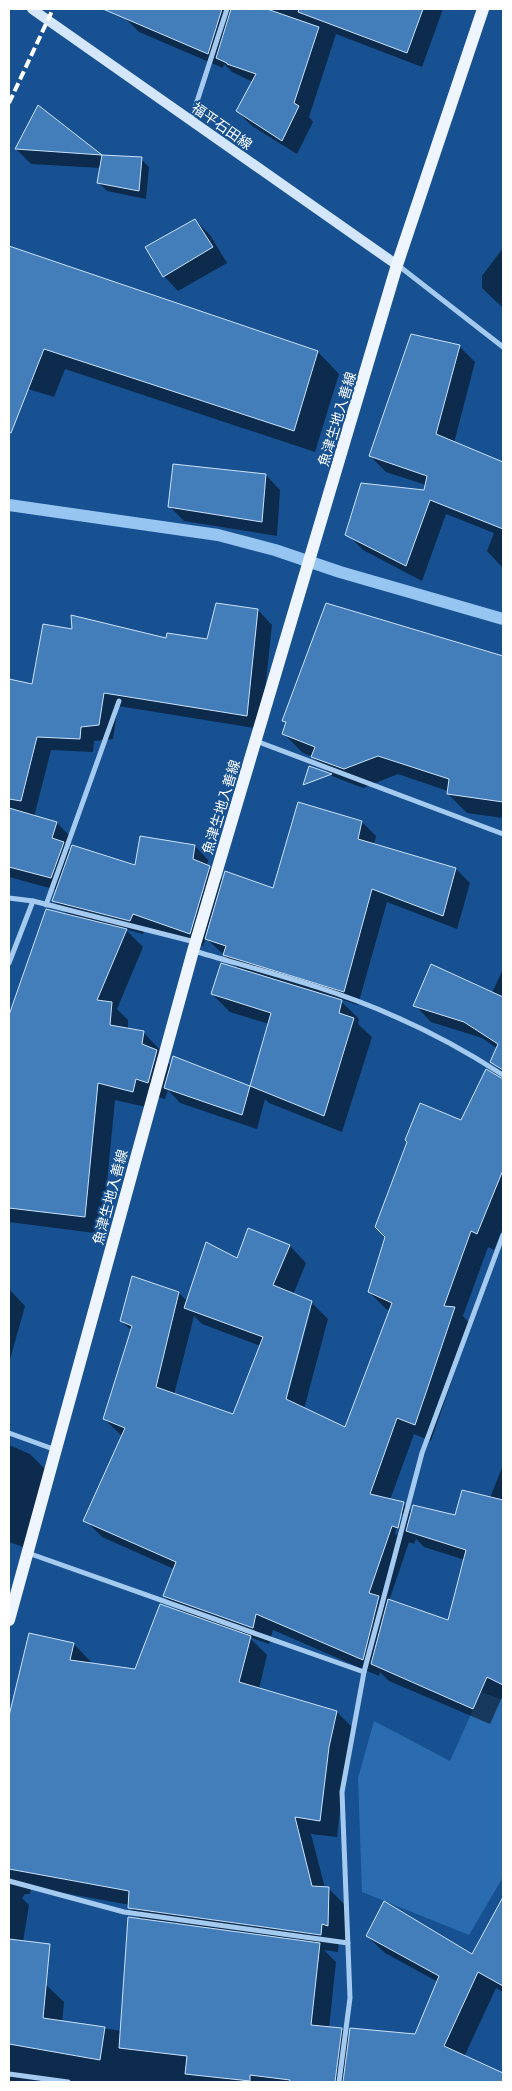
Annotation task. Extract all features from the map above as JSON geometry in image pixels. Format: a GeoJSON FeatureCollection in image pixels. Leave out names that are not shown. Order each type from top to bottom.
{"type":"FeatureCollection","features":[{"type":"Feature","properties":{"kind":"main road","name":"福平石田線"},"geometry":{"type":"LineString","coordinates":[[32,9],[397,265]]}},
{"type":"Feature","properties":{"kind":"main road","name":"魚津生地入善線"},"geometry":{"type":"LineString","coordinates":[[9,1620],[195,946],[397,265],[483,9]]}},
{"type":"Feature","properties":{"kind":"street"},"geometry":{"type":"LineString","coordinates":[[190,120],[227,9]]}},
{"type":"Feature","properties":{"kind":"street"},"geometry":{"type":"LineString","coordinates":[[397,265],[503,347]]}},
{"type":"Feature","properties":{"kind":"street"},"geometry":{"type":"LineString","coordinates":[[46,905],[119,701]]}},
{"type":"Feature","properties":{"kind":"street"},"geometry":{"type":"LineString","coordinates":[[256,741],[503,834]]}},
{"type":"Feature","properties":{"kind":"street"},"geometry":{"type":"LineString","coordinates":[[9,898],[33,901],[195,946],[396,1016],[473,1055],[503,1075]]}},
{"type":"Feature","properties":{"kind":"street"},"geometry":{"type":"LineString","coordinates":[[9,963],[33,901]]}},
{"type":"Feature","properties":{"kind":"street"},"geometry":{"type":"LineString","coordinates":[[339,2082],[350,1998],[342,1792],[364,1672],[422,1453],[503,1235]]}},
{"type":"Feature","properties":{"kind":"street"},"geometry":{"type":"LineString","coordinates":[[9,1433],[56,1450]]}},
{"type":"Feature","properties":{"kind":"street"},"geometry":{"type":"LineString","coordinates":[[28,1553],[364,1672]]}},
{"type":"Feature","properties":{"kind":"street"},"geometry":{"type":"LineString","coordinates":[[9,1881],[124,1912],[348,1943]]}},
{"type":"Feature","properties":{"kind":"street"},"geometry":{"type":"LineString","coordinates":[[9,2074],[68,2082]]}},
{"type":"Feature","properties":{"kind":"shaded area"},"geometry":{"type":"Polygon","coordinates":[[[481,1692],[503,1700],[503,1877],[469,1935],[362,1892],[358,1778],[374,1721],[450,1761],[481,1692]]]}},
{"type":"Feature","properties":{"kind":"building"},"geometry":{"type":"Polygon","coordinates":[[[103,9],[222,9],[208,54],[103,9]]]}},
{"type":"Feature","properties":{"kind":"building"},"geometry":{"type":"Polygon","coordinates":[[[231,9],[267,9],[319,27],[294,103],[299,106],[282,141],[236,111],[256,74],[216,58],[231,9]]]}},
{"type":"Feature","properties":{"kind":"building"},"geometry":{"type":"Polygon","coordinates":[[[299,9],[423,9],[407,53],[298,12],[299,9]]]}},
{"type":"Feature","properties":{"kind":"building"},"geometry":{"type":"Polygon","coordinates":[[[38,105],[102,155],[15,149],[38,105]]]}},
{"type":"Feature","properties":{"kind":"building"},"geometry":{"type":"Polygon","coordinates":[[[102,155],[142,157],[139,191],[97,183],[102,155]]]}},
{"type":"Feature","properties":{"kind":"building"},"geometry":{"type":"Polygon","coordinates":[[[195,219],[213,247],[163,277],[145,247],[195,219]]]}},
{"type":"Feature","properties":{"kind":"building"},"geometry":{"type":"Polygon","coordinates":[[[9,246],[318,351],[294,431],[44,349],[11,433],[9,432],[9,246]]]}},
{"type":"Feature","properties":{"kind":"building"},"geometry":{"type":"Polygon","coordinates":[[[411,334],[460,345],[436,434],[503,462],[503,529],[430,500],[406,566],[345,535],[361,483],[424,490],[427,476],[369,456],[411,334]]]}},
{"type":"Feature","properties":{"kind":"building"},"geometry":{"type":"Polygon","coordinates":[[[173,464],[266,474],[262,522],[168,507],[173,464]]]}},
{"type":"Feature","properties":{"kind":"building"},"geometry":{"type":"Polygon","coordinates":[[[216,603],[258,609],[247,716],[104,693],[99,725],[81,727],[80,739],[37,737],[21,801],[9,799],[9,679],[32,684],[43,624],[72,629],[71,615],[166,638],[167,633],[207,639],[216,603]]]}},
{"type":"Feature","properties":{"kind":"building"},"geometry":{"type":"Polygon","coordinates":[[[326,603],[503,656],[503,802],[447,794],[449,779],[378,756],[344,769],[311,757],[315,747],[282,734],[286,722],[282,721],[326,603]]]}},
{"type":"Feature","properties":{"kind":"building"},"geometry":{"type":"Polygon","coordinates":[[[309,766],[332,774],[303,785],[309,766]]]}},
{"type":"Feature","properties":{"kind":"building"},"geometry":{"type":"Polygon","coordinates":[[[298,802],[362,821],[358,839],[456,868],[443,916],[372,889],[344,992],[223,955],[226,946],[205,939],[225,871],[273,888],[298,802]]]}},
{"type":"Feature","properties":{"kind":"building"},"geometry":{"type":"Polygon","coordinates":[[[9,808],[57,822],[52,838],[64,842],[51,878],[9,867],[9,808]]]}},
{"type":"Feature","properties":{"kind":"building"},"geometry":{"type":"Polygon","coordinates":[[[140,836],[195,845],[193,859],[210,866],[190,934],[133,914],[130,921],[52,901],[72,845],[135,865],[140,836]]]}},
{"type":"Feature","properties":{"kind":"building"},"geometry":{"type":"Polygon","coordinates":[[[46,909],[127,929],[97,1000],[112,1002],[110,1025],[144,1031],[142,1044],[157,1050],[148,1083],[136,1079],[133,1092],[98,1083],[85,1217],[9,1208],[9,1015],[46,909]]]}},
{"type":"Feature","properties":{"kind":"building"},"geometry":{"type":"Polygon","coordinates":[[[221,963],[342,1000],[339,1013],[354,1018],[324,1116],[250,1086],[271,1013],[211,994],[221,963]]]}},
{"type":"Feature","properties":{"kind":"building"},"geometry":{"type":"Polygon","coordinates":[[[431,964],[503,997],[503,1070],[490,1062],[498,1044],[464,1022],[413,1006],[431,964]]]}},
{"type":"Feature","properties":{"kind":"building"},"geometry":{"type":"Polygon","coordinates":[[[173,1056],[250,1086],[242,1115],[164,1088],[173,1056]]]}},
{"type":"Feature","properties":{"kind":"building"},"geometry":{"type":"Polygon","coordinates":[[[486,1069],[503,1079],[503,1170],[477,1234],[471,1231],[444,1306],[455,1307],[415,1425],[397,1418],[370,1494],[404,1502],[398,1528],[392,1526],[369,1593],[379,1596],[363,1660],[256,1614],[253,1628],[163,1596],[176,1562],[83,1521],[125,1428],[103,1419],[132,1326],[120,1321],[132,1276],[179,1292],[156,1387],[233,1414],[263,1337],[184,1308],[206,1242],[237,1258],[248,1228],[290,1245],[273,1285],[312,1301],[286,1399],[345,1427],[392,1303],[368,1292],[385,1237],[375,1227],[407,1142],[405,1140],[420,1103],[461,1120],[486,1069]]]}},
{"type":"Feature","properties":{"kind":"building"},"geometry":{"type":"Polygon","coordinates":[[[462,1490],[503,1500],[503,1685],[487,1677],[473,1709],[371,1664],[388,1599],[448,1620],[466,1550],[406,1531],[413,1505],[455,1515],[462,1490]]]}},
{"type":"Feature","properties":{"kind":"building"},"geometry":{"type":"Polygon","coordinates":[[[160,1604],[251,1636],[239,1682],[337,1711],[329,1747],[320,1821],[295,1817],[312,1886],[329,1887],[328,1926],[322,1924],[321,1935],[128,1908],[129,1891],[9,1869],[9,1716],[29,1633],[74,1643],[70,1660],[135,1669],[160,1604]]]}},
{"type":"Feature","properties":{"kind":"building"},"geometry":{"type":"Polygon","coordinates":[[[503,1897],[503,1986],[478,1972],[444,2046],[503,2073],[503,2082],[343,2082],[350,2028],[415,2034],[439,1976],[366,1936],[384,1901],[472,1954],[503,1897]]]}},
{"type":"Feature","properties":{"kind":"building"},"geometry":{"type":"Polygon","coordinates":[[[128,1917],[320,1943],[311,2025],[342,2028],[335,2082],[289,2082],[290,2080],[250,2075],[250,2081],[185,2074],[187,2056],[119,2048],[128,1917]]]}},
{"type":"Feature","properties":{"kind":"building"},"geometry":{"type":"Polygon","coordinates":[[[9,1939],[50,1944],[43,2018],[105,2027],[100,2060],[9,2044],[9,1939]]]}},
{"type":"Feature","properties":{"kind":"waterway"},"geometry":{"type":"LineString","coordinates":[[9,505],[218,535],[275,550],[340,572],[503,619]]}},
{"type":"Feature","properties":{"kind":"railway"},"geometry":{"type":"LineString","coordinates":[[9,103],[53,9]]}}]}
